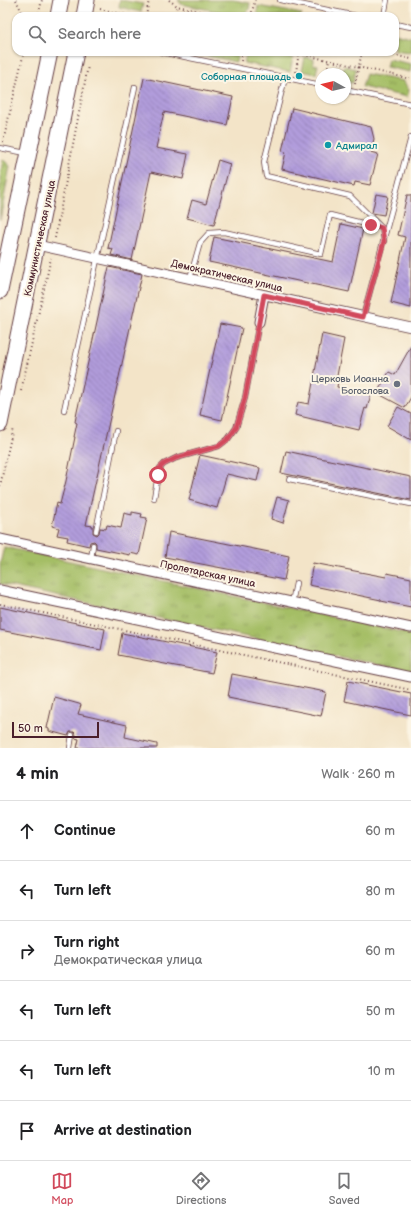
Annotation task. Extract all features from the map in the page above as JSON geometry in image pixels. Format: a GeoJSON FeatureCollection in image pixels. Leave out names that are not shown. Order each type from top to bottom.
{"type":"FeatureCollection","features":[{"type":"Feature","properties":{"kind":"main road"},"geometry":{"type":"LineString","coordinates":[[59,12],[61,0]]}},
{"type":"Feature","properties":{"kind":"main road"},"geometry":{"type":"LineString","coordinates":[[85,12],[87,0]]}},
{"type":"Feature","properties":{"kind":"main road"},"geometry":{"type":"LineString","coordinates":[[0,291],[49,56]]}},
{"type":"Feature","properties":{"kind":"main road","name":"Коммунистическая улица"},"geometry":{"type":"LineString","coordinates":[[7,424],[37,245],[83,56]]}},
{"type":"Feature","properties":{"kind":"street","name":"Демократическая улица"},"geometry":{"type":"LineString","coordinates":[[37,245],[411,327]]}},
{"type":"Feature","properties":{"kind":"street"},"geometry":{"type":"LineString","coordinates":[[259,322],[264,295]]}},
{"type":"Feature","properties":{"kind":"street","name":"Пролетарская улица"},"geometry":{"type":"LineString","coordinates":[[0,539],[411,628]]}},
{"type":"Feature","properties":{"kind":"street"},"geometry":{"type":"LineString","coordinates":[[0,590],[411,676]]}},
{"type":"Feature","properties":{"kind":"lane"},"geometry":{"type":"LineString","coordinates":[[280,0],[337,12]]}},
{"type":"Feature","properties":{"kind":"lane"},"geometry":{"type":"LineString","coordinates":[[385,12],[387,0]]}},
{"type":"Feature","properties":{"kind":"lane"},"geometry":{"type":"LineString","coordinates":[[399,25],[411,27]]}},
{"type":"Feature","properties":{"kind":"lane"},"geometry":{"type":"LineString","coordinates":[[180,56],[315,84]]}},
{"type":"Feature","properties":{"kind":"lane"},"geometry":{"type":"LineString","coordinates":[[285,78],[264,162],[266,176],[350,196],[382,228],[384,241]]}},
{"type":"Feature","properties":{"kind":"lane"},"geometry":{"type":"LineString","coordinates":[[64,410],[135,87]]}},
{"type":"Feature","properties":{"kind":"lane"},"geometry":{"type":"LineString","coordinates":[[351,91],[411,104]]}},
{"type":"Feature","properties":{"kind":"lane"},"geometry":{"type":"LineString","coordinates":[[363,317],[411,137]]}},
{"type":"Feature","properties":{"kind":"lane"},"geometry":{"type":"LineString","coordinates":[[1,148],[28,154]]}},
{"type":"Feature","properties":{"kind":"lane"},"geometry":{"type":"LineString","coordinates":[[190,278],[200,242],[209,233],[224,232],[321,254],[330,215],[382,228]]}},
{"type":"Feature","properties":{"kind":"lane"},"geometry":{"type":"LineString","coordinates":[[154,498],[160,468],[164,464],[176,458],[219,446],[228,439],[236,428],[245,398],[259,322]]}},
{"type":"Feature","properties":{"kind":"lane"},"geometry":{"type":"LineString","coordinates":[[96,531],[116,431]]}},
{"type":"Feature","properties":{"kind":"lane"},"geometry":{"type":"LineString","coordinates":[[289,479],[411,504]]}},
{"type":"Feature","properties":{"kind":"lane"},"geometry":{"type":"LineString","coordinates":[[90,559],[94,545]]}},
{"type":"Feature","properties":{"kind":"lane"},"geometry":{"type":"LineString","coordinates":[[292,603],[296,582]]}},
{"type":"Feature","properties":{"kind":"lane"},"geometry":{"type":"LineString","coordinates":[[70,748],[72,735]]}},
{"type":"Feature","properties":{"kind":"path"},"geometry":{"type":"LineString","coordinates":[[16,0],[22,12]]}},
{"type":"Feature","properties":{"kind":"path"},"geometry":{"type":"LineString","coordinates":[[39,12],[42,0]]}},
{"type":"Feature","properties":{"kind":"path"},"geometry":{"type":"LineString","coordinates":[[147,12],[149,0]]}},
{"type":"Feature","properties":{"kind":"path"},"geometry":{"type":"LineString","coordinates":[[169,0],[177,6],[203,12]]}},
{"type":"Feature","properties":{"kind":"path"},"geometry":{"type":"LineString","coordinates":[[252,12],[255,0]]}},
{"type":"Feature","properties":{"kind":"path"},"geometry":{"type":"LineString","coordinates":[[175,12],[177,6]]}},
{"type":"Feature","properties":{"kind":"path"},"geometry":{"type":"LineString","coordinates":[[100,9],[113,12]]}},
{"type":"Feature","properties":{"kind":"path"},"geometry":{"type":"LineString","coordinates":[[1,148],[23,56]]}},
{"type":"Feature","properties":{"kind":"path"},"geometry":{"type":"LineString","coordinates":[[21,394],[53,248],[83,56]]}},
{"type":"Feature","properties":{"kind":"path"},"geometry":{"type":"LineString","coordinates":[[298,56],[295,71],[301,73]]}},
{"type":"Feature","properties":{"kind":"path"},"geometry":{"type":"LineString","coordinates":[[312,56],[411,79]]}},
{"type":"Feature","properties":{"kind":"path"},"geometry":{"type":"LineString","coordinates":[[351,84],[355,85],[361,56]]}},
{"type":"Feature","properties":{"kind":"path"},"geometry":{"type":"LineString","coordinates":[[399,56],[411,58]]}},
{"type":"Feature","properties":{"kind":"path"},"geometry":{"type":"LineString","coordinates":[[327,68],[329,60]]}},
{"type":"Feature","properties":{"kind":"path"},"geometry":{"type":"LineString","coordinates":[[0,486],[7,424]]}},
{"type":"Feature","properties":{"kind":"path"},"geometry":{"type":"LineString","coordinates":[[0,604],[411,690]]}},
{"type":"Feature","properties":{"kind":"green space"},"geometry":{"type":"Polygon","coordinates":[[[120,0],[143,4],[141,12],[119,7],[120,0]]]}},
{"type":"Feature","properties":{"kind":"green space"},"geometry":{"type":"Polygon","coordinates":[[[178,0],[233,0],[250,3],[249,10],[246,12],[220,12],[181,4],[178,0]]]}},
{"type":"Feature","properties":{"kind":"green space"},"geometry":{"type":"Polygon","coordinates":[[[258,6],[291,12],[257,12],[258,6]]]}},
{"type":"Feature","properties":{"kind":"green space"},"geometry":{"type":"Polygon","coordinates":[[[399,34],[411,37],[411,51],[399,51],[399,34]]]}},
{"type":"Feature","properties":{"kind":"green space"},"geometry":{"type":"Polygon","coordinates":[[[207,56],[238,56],[236,62],[207,56]]]}},
{"type":"Feature","properties":{"kind":"green space"},"geometry":{"type":"Polygon","coordinates":[[[246,56],[284,56],[293,58],[290,72],[244,63],[246,56]]]}},
{"type":"Feature","properties":{"kind":"green space"},"geometry":{"type":"Polygon","coordinates":[[[305,57],[314,59],[313,64],[318,65],[317,68],[315,68],[315,74],[302,71],[305,57]]]}},
{"type":"Feature","properties":{"kind":"green space"},"geometry":{"type":"Polygon","coordinates":[[[388,59],[411,64],[410,72],[386,67],[388,59]]]}},
{"type":"Feature","properties":{"kind":"green space"},"geometry":{"type":"Polygon","coordinates":[[[344,66],[356,69],[353,83],[351,82],[351,68],[344,68],[344,66]]]}},
{"type":"Feature","properties":{"kind":"green space"},"geometry":{"type":"Polygon","coordinates":[[[366,74],[403,81],[409,90],[407,97],[362,87],[366,74]]]}},
{"type":"Feature","properties":{"kind":"green space"},"geometry":{"type":"Polygon","coordinates":[[[3,159],[10,166],[0,220],[0,177],[3,159]]]}},
{"type":"Feature","properties":{"kind":"green space"},"geometry":{"type":"Polygon","coordinates":[[[4,547],[411,634],[411,672],[0,584],[0,564],[4,547]]]}},
{"type":"Feature","properties":{"kind":"building"},"geometry":{"type":"Polygon","coordinates":[[[144,78],[233,97],[227,125],[164,112],[156,148],[188,154],[183,179],[151,172],[132,260],[111,255],[113,249],[108,248],[144,78]]]}},
{"type":"Feature","properties":{"kind":"building","name":"Адмирал"},"geometry":{"type":"Polygon","coordinates":[[[292,108],[371,127],[374,139],[370,152],[378,154],[370,185],[355,182],[354,186],[282,169],[286,152],[282,151],[292,108]]]}},
{"type":"Feature","properties":{"kind":"building"},"geometry":{"type":"Polygon","coordinates":[[[218,160],[230,164],[214,225],[187,218],[192,200],[206,204],[218,160]]]}},
{"type":"Feature","properties":{"kind":"building"},"geometry":{"type":"Polygon","coordinates":[[[376,194],[388,196],[384,215],[372,213],[376,194]]]}},
{"type":"Feature","properties":{"kind":"building"},"geometry":{"type":"Polygon","coordinates":[[[407,195],[411,195],[411,308],[391,303],[405,237],[398,235],[407,195]]]}},
{"type":"Feature","properties":{"kind":"building"},"geometry":{"type":"Polygon","coordinates":[[[341,224],[363,229],[349,292],[209,262],[214,237],[333,262],[341,224]]]}},
{"type":"Feature","properties":{"kind":"building"},"geometry":{"type":"Polygon","coordinates":[[[109,267],[142,274],[86,525],[93,526],[93,533],[97,535],[100,528],[106,529],[107,525],[121,528],[124,513],[132,515],[132,512],[142,514],[141,517],[147,518],[139,555],[130,553],[130,555],[96,548],[96,543],[94,541],[90,542],[89,546],[67,541],[68,537],[57,535],[59,528],[52,526],[57,503],[60,504],[66,481],[75,437],[77,412],[109,267]]]}},
{"type":"Feature","properties":{"kind":"building"},"geometry":{"type":"Polygon","coordinates":[[[220,324],[242,328],[222,420],[200,415],[220,324]]]}},
{"type":"Feature","properties":{"kind":"building"},"geometry":{"type":"Polygon","coordinates":[[[322,334],[344,339],[336,381],[338,381],[337,387],[371,394],[367,409],[365,408],[359,430],[295,415],[298,402],[309,404],[322,334]]]}},
{"type":"Feature","properties":{"kind":"building","name":"Церковь Иоанна Богослова"},"geometry":{"type":"Polygon","coordinates":[[[411,346],[411,397],[405,408],[377,393],[389,372],[395,375],[411,346]]]}},
{"type":"Feature","properties":{"kind":"building"},"geometry":{"type":"Polygon","coordinates":[[[398,407],[411,414],[411,440],[387,426],[398,407]]]}},
{"type":"Feature","properties":{"kind":"building"},"geometry":{"type":"Polygon","coordinates":[[[286,451],[411,477],[411,500],[281,473],[286,451]]]}},
{"type":"Feature","properties":{"kind":"building"},"geometry":{"type":"Polygon","coordinates":[[[200,455],[260,468],[257,481],[227,474],[217,508],[189,500],[200,455]]]}},
{"type":"Feature","properties":{"kind":"building"},"geometry":{"type":"Polygon","coordinates":[[[277,497],[289,500],[283,523],[271,519],[277,497]]]}},
{"type":"Feature","properties":{"kind":"building"},"geometry":{"type":"Polygon","coordinates":[[[169,532],[289,556],[284,580],[165,557],[169,532]]]}},
{"type":"Feature","properties":{"kind":"building"},"geometry":{"type":"Polygon","coordinates":[[[313,563],[386,577],[387,573],[411,578],[411,607],[309,585],[313,563]]]}},
{"type":"Feature","properties":{"kind":"building"},"geometry":{"type":"Polygon","coordinates":[[[0,607],[105,629],[101,650],[0,630],[0,607]]]}},
{"type":"Feature","properties":{"kind":"building"},"geometry":{"type":"Polygon","coordinates":[[[122,633],[217,652],[212,673],[118,655],[122,633]]]}},
{"type":"Feature","properties":{"kind":"building"},"geometry":{"type":"Polygon","coordinates":[[[232,674],[326,692],[321,716],[228,697],[232,674]]]}},
{"type":"Feature","properties":{"kind":"building"},"geometry":{"type":"Polygon","coordinates":[[[348,681],[411,694],[411,715],[344,701],[348,681]]]}},
{"type":"Feature","properties":{"kind":"building"},"geometry":{"type":"Polygon","coordinates":[[[54,697],[81,705],[78,714],[127,725],[125,737],[157,744],[157,748],[77,748],[79,739],[75,738],[76,734],[74,732],[70,732],[68,736],[49,731],[47,728],[54,697]]]}},
{"type":"Feature","properties":{"kind":"place","name":"Соборная площадь"},"geometry":{"type":"Point","coordinates":[299,76]}},
{"type":"Feature","properties":{"kind":"place","name":"Адмирал"},"geometry":{"type":"Point","coordinates":[328,145]}},
{"type":"Feature","properties":{"kind":"place","name":"Церковь Иоанна Богослова"},"geometry":{"type":"Point","coordinates":[397,384]}},
{"type":"Feature","properties":{"kind":"route"},"geometry":{"type":"LineString","coordinates":[[158,475],[160,468],[164,464],[176,458],[219,446],[228,439],[236,428],[245,398],[264,295],[363,317],[384,241],[382,228],[371,225]]}}]}
